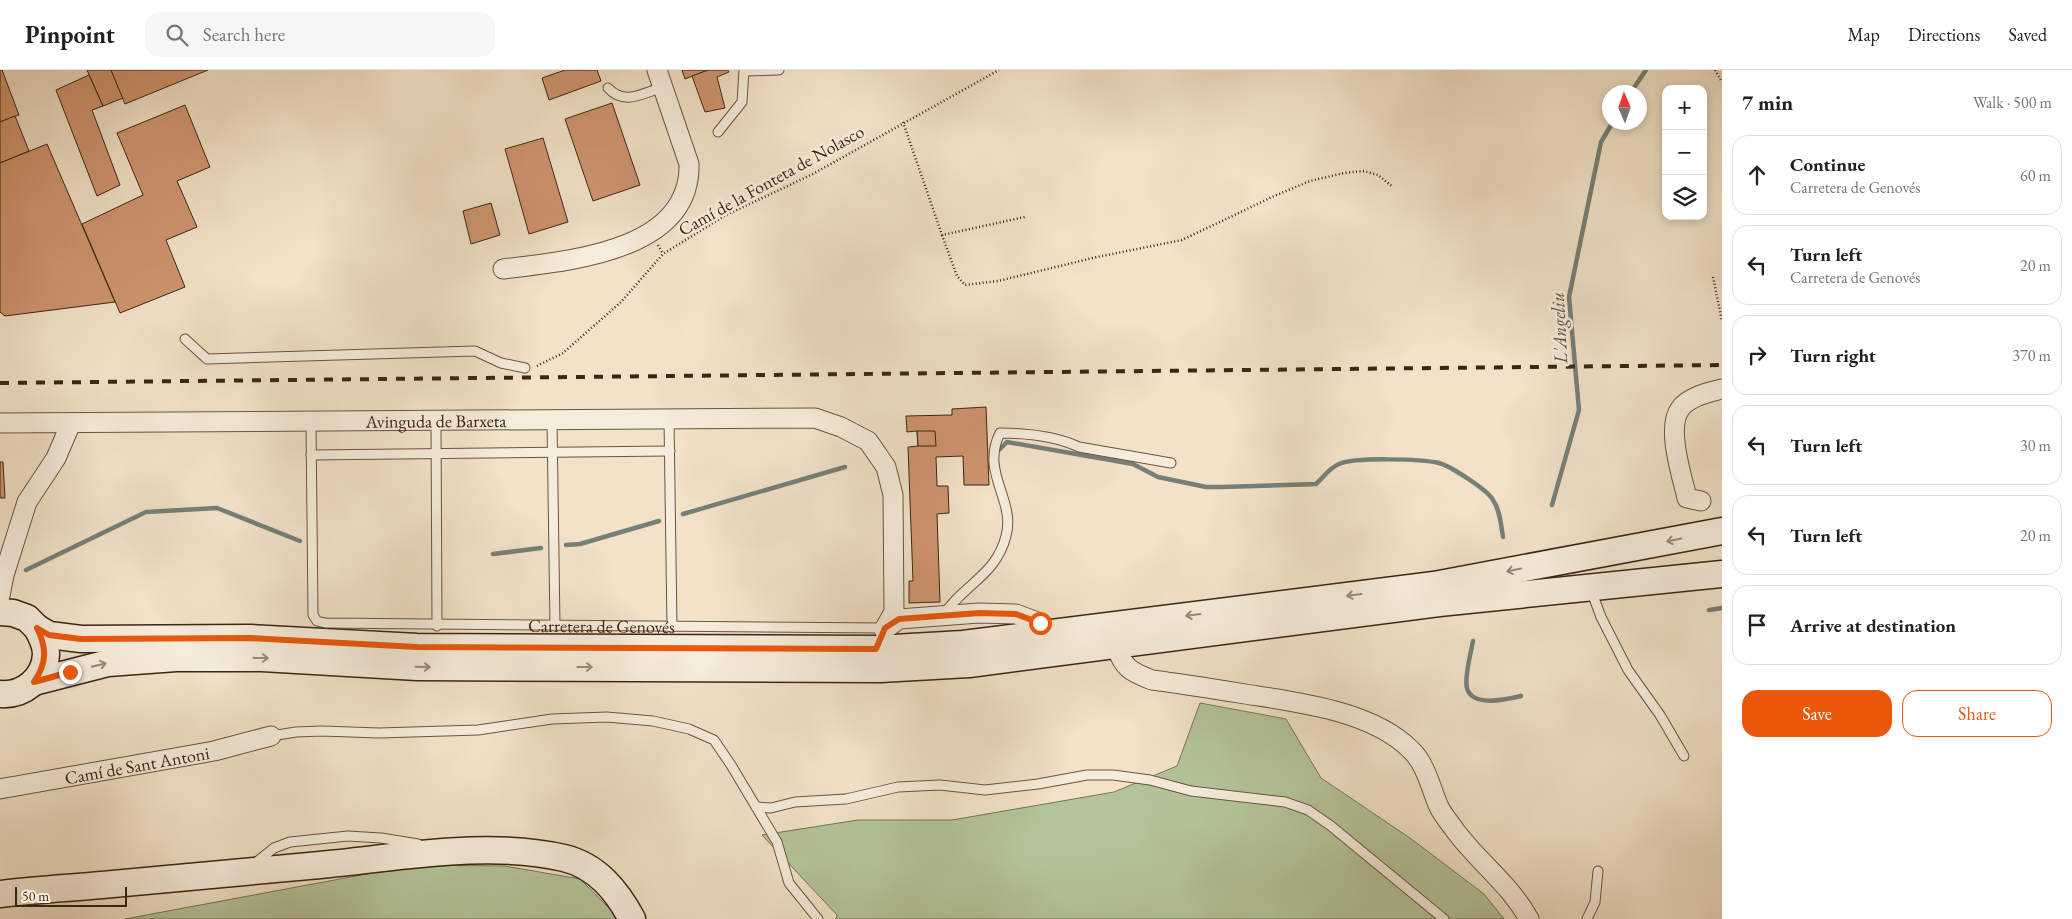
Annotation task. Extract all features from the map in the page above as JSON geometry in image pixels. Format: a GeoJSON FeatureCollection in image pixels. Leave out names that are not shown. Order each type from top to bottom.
{"type":"FeatureCollection","features":[{"type":"Feature","properties":{"kind":"main road"},"geometry":{"type":"LineString","coordinates":[[0,612],[13,613],[27,618],[37,628],[49,635],[81,639],[249,638],[417,647],[881,638],[962,644],[1434,584],[1722,531]]}},
{"type":"Feature","properties":{"kind":"main road"},"geometry":{"type":"LineString","coordinates":[[34,682],[108,663],[176,658],[262,658],[417,667],[880,669],[969,664],[1439,603],[1722,574]]}},
{"type":"Feature","properties":{"kind":"main road"},"geometry":{"type":"LineString","coordinates":[[0,694],[9,695],[23,690],[34,682],[42,670],[46,655],[44,641],[37,628]]}},
{"type":"Feature","properties":{"kind":"main road"},"geometry":{"type":"LineString","coordinates":[[0,894],[487,851],[539,854],[565,858],[578,863],[606,882],[620,897],[632,919]]}},
{"type":"Feature","properties":{"kind":"street"},"geometry":{"type":"LineString","coordinates":[[503,269],[575,258],[620,247],[637,241],[667,218],[686,191],[689,178],[689,164],[660,78]]}},
{"type":"Feature","properties":{"kind":"street"},"geometry":{"type":"LineString","coordinates":[[1700,501],[1686,498],[1677,455],[1675,424],[1680,409],[1695,398],[1722,389]]}},
{"type":"Feature","properties":{"kind":"street","name":"Avinguda de Barxeta"},"geometry":{"type":"LineString","coordinates":[[0,423],[311,423],[815,418],[841,427],[868,441],[886,467],[893,495],[894,612],[881,638]]}},
{"type":"Feature","properties":{"kind":"street"},"geometry":{"type":"LineString","coordinates":[[0,596],[4,575],[27,502],[56,458],[71,423]]}},
{"type":"Feature","properties":{"kind":"street","name":"Carretera de Genovés"},"geometry":{"type":"LineString","coordinates":[[881,638],[899,619],[979,613],[1016,614],[1040,623],[1054,633]]}},
{"type":"Feature","properties":{"kind":"street"},"geometry":{"type":"LineString","coordinates":[[1116,646],[1119,657],[1130,672],[1152,680],[1312,704],[1356,718],[1391,733],[1413,750],[1424,770],[1440,808],[1455,831],[1502,882],[1529,919]]}},
{"type":"Feature","properties":{"kind":"street","name":"Camí de Sant Antoni"},"geometry":{"type":"LineString","coordinates":[[0,790],[214,751],[271,736]]}},
{"type":"Feature","properties":{"kind":"lane"},"geometry":{"type":"LineString","coordinates":[[718,132],[742,102],[744,71],[775,72],[779,70]]}},
{"type":"Feature","properties":{"kind":"lane"},"geometry":{"type":"LineString","coordinates":[[608,88],[616,96],[623,98],[660,78]]}},
{"type":"Feature","properties":{"kind":"lane"},"geometry":{"type":"LineString","coordinates":[[185,339],[207,359],[325,357],[475,351],[501,363],[525,368]]}},
{"type":"Feature","properties":{"kind":"lane"},"geometry":{"type":"LineString","coordinates":[[552,420],[555,626]]}},
{"type":"Feature","properties":{"kind":"lane"},"geometry":{"type":"LineString","coordinates":[[669,420],[672,627]]}},
{"type":"Feature","properties":{"kind":"lane"},"geometry":{"type":"LineString","coordinates":[[436,421],[437,626]]}},
{"type":"Feature","properties":{"kind":"lane"},"geometry":{"type":"LineString","coordinates":[[311,423],[311,455],[670,451]]}},
{"type":"Feature","properties":{"kind":"lane"},"geometry":{"type":"LineString","coordinates":[[943,616],[952,601],[989,571],[998,557],[1006,536],[1008,520],[1003,498],[995,479],[994,446],[1000,433],[1021,433],[1068,441],[1079,446],[1171,463]]}},
{"type":"Feature","properties":{"kind":"lane","name":"Carretera de Genovés"},"geometry":{"type":"LineString","coordinates":[[311,455],[313,615],[317,620],[325,623],[437,626],[672,627],[881,638]]}},
{"type":"Feature","properties":{"kind":"lane"},"geometry":{"type":"LineString","coordinates":[[1590,587],[1601,617],[1628,670],[1660,715],[1684,756]]}},
{"type":"Feature","properties":{"kind":"lane"},"geometry":{"type":"LineString","coordinates":[[271,736],[296,732],[322,731],[379,733],[478,730],[561,718],[607,717],[653,721],[690,729],[714,740],[777,842],[789,883],[818,919]]}},
{"type":"Feature","properties":{"kind":"lane"},"geometry":{"type":"LineString","coordinates":[[756,807],[771,808],[794,802],[846,799],[898,787],[940,785],[985,790],[1038,784],[1087,775],[1113,775],[1150,780],[1191,791],[1285,802],[1308,810],[1331,826],[1444,919]]}},
{"type":"Feature","properties":{"kind":"lane"},"geometry":{"type":"LineString","coordinates":[[1587,919],[1595,902],[1598,871]]}},
{"type":"Feature","properties":{"kind":"path","name":"Camí de la Fonteta de Nolasco"},"geometry":{"type":"LineString","coordinates":[[525,368],[541,365],[563,353],[621,302],[663,254],[726,215],[811,175],[999,70]]}},
{"type":"Feature","properties":{"kind":"path"},"geometry":{"type":"LineString","coordinates":[[1715,70],[1722,82]]}},
{"type":"Feature","properties":{"kind":"path"},"geometry":{"type":"LineString","coordinates":[[903,122],[956,276],[965,285],[998,281],[1097,257],[1182,240],[1272,197],[1310,182],[1344,173],[1364,171],[1378,175],[1393,187]]}},
{"type":"Feature","properties":{"kind":"path"},"geometry":{"type":"LineString","coordinates":[[942,235],[1025,217]]}},
{"type":"Feature","properties":{"kind":"path"},"geometry":{"type":"LineString","coordinates":[[1713,278],[1722,321]]}},
{"type":"Feature","properties":{"kind":"green space"},"geometry":{"type":"Polygon","coordinates":[[[1200,703],[1286,719],[1321,778],[1410,838],[1484,894],[1504,919],[836,919],[837,915],[762,835],[858,820],[952,820],[1114,792],[1177,766],[1200,703]]]}},
{"type":"Feature","properties":{"kind":"green space"},"geometry":{"type":"Polygon","coordinates":[[[415,865],[505,866],[580,879],[616,915],[617,919],[125,919],[415,865]]]}},
{"type":"Feature","properties":{"kind":"building"},"geometry":{"type":"Polygon","coordinates":[[[0,70],[2,70],[19,115],[0,122],[0,70]]]}},
{"type":"Feature","properties":{"kind":"building"},"geometry":{"type":"Polygon","coordinates":[[[87,70],[111,70],[123,98],[103,106],[87,70]]]}},
{"type":"Feature","properties":{"kind":"building"},"geometry":{"type":"Polygon","coordinates":[[[111,70],[208,70],[125,104],[111,70]]]}},
{"type":"Feature","properties":{"kind":"building"},"geometry":{"type":"Polygon","coordinates":[[[565,70],[597,70],[601,81],[549,100],[542,78],[565,70]]]}},
{"type":"Feature","properties":{"kind":"building"},"geometry":{"type":"Polygon","coordinates":[[[682,70],[708,70],[685,79],[682,70]]]}},
{"type":"Feature","properties":{"kind":"building"},"geometry":{"type":"Polygon","coordinates":[[[708,70],[728,70],[729,72],[717,77],[725,108],[705,112],[692,76],[708,70]]]}},
{"type":"Feature","properties":{"kind":"building"},"geometry":{"type":"Polygon","coordinates":[[[89,75],[103,106],[92,110],[120,185],[97,196],[56,90],[89,75]]]}},
{"type":"Feature","properties":{"kind":"building"},"geometry":{"type":"Polygon","coordinates":[[[612,103],[640,185],[593,201],[565,119],[612,103]]]}},
{"type":"Feature","properties":{"kind":"building"},"geometry":{"type":"Polygon","coordinates":[[[185,105],[210,167],[177,181],[197,227],[166,240],[185,287],[120,313],[82,224],[143,195],[117,133],[185,105]]]}},
{"type":"Feature","properties":{"kind":"building"},"geometry":{"type":"Polygon","coordinates":[[[15,116],[29,151],[0,163],[0,122],[15,116]]]}},
{"type":"Feature","properties":{"kind":"building"},"geometry":{"type":"Polygon","coordinates":[[[543,138],[568,222],[529,234],[505,149],[543,138]]]}},
{"type":"Feature","properties":{"kind":"building"},"geometry":{"type":"Polygon","coordinates":[[[47,144],[115,302],[5,316],[0,312],[0,163],[47,144]]]}},
{"type":"Feature","properties":{"kind":"building"},"geometry":{"type":"Polygon","coordinates":[[[491,203],[500,235],[471,244],[463,211],[491,203]]]}},
{"type":"Feature","properties":{"kind":"building"},"geometry":{"type":"Polygon","coordinates":[[[986,407],[989,485],[964,485],[963,456],[936,457],[937,486],[948,486],[949,513],[937,514],[940,602],[909,603],[909,581],[913,581],[908,447],[918,446],[917,431],[907,432],[906,416],[952,415],[952,409],[986,407]]]}},
{"type":"Feature","properties":{"kind":"building"},"geometry":{"type":"Polygon","coordinates":[[[917,431],[935,431],[936,446],[918,446],[917,431]]]}},
{"type":"Feature","properties":{"kind":"building"},"geometry":{"type":"Polygon","coordinates":[[[0,462],[3,462],[5,498],[0,498],[0,462]]]}},
{"type":"Feature","properties":{"kind":"waterway","name":"L'Angeliu"},"geometry":{"type":"LineString","coordinates":[[1636,85],[1646,70]]}},
{"type":"Feature","properties":{"kind":"waterway","name":"L'Angeliu"},"geometry":{"type":"LineString","coordinates":[[1552,505],[1579,410],[1569,297],[1601,142],[1608,130]]}},
{"type":"Feature","properties":{"kind":"waterway"},"geometry":{"type":"LineString","coordinates":[[999,450],[1007,442],[1133,464],[1158,477],[1206,487],[1316,484],[1335,466],[1359,460],[1404,460],[1439,463],[1468,479],[1490,496],[1497,508],[1503,537]]}},
{"type":"Feature","properties":{"kind":"waterway"},"geometry":{"type":"LineString","coordinates":[[683,514],[845,467]]}},
{"type":"Feature","properties":{"kind":"waterway"},"geometry":{"type":"LineString","coordinates":[[26,570],[146,512],[217,508],[300,541]]}},
{"type":"Feature","properties":{"kind":"waterway"},"geometry":{"type":"LineString","coordinates":[[566,545],[580,544],[659,521]]}},
{"type":"Feature","properties":{"kind":"waterway"},"geometry":{"type":"LineString","coordinates":[[493,554],[541,548]]}},
{"type":"Feature","properties":{"kind":"waterway"},"geometry":{"type":"LineString","coordinates":[[1709,610],[1722,608]]}},
{"type":"Feature","properties":{"kind":"waterway"},"geometry":{"type":"LineString","coordinates":[[1473,641],[1466,678],[1470,694],[1476,698],[1491,701],[1521,696]]}},
{"type":"Feature","properties":{"kind":"railway"},"geometry":{"type":"LineString","coordinates":[[0,383],[1722,365]]}},
{"type":"Feature","properties":{"kind":"route"},"geometry":{"type":"LineString","coordinates":[[70,672],[34,682],[42,670],[46,655],[44,641],[37,628],[49,635],[81,639],[249,638],[417,647],[876,649],[885,628],[899,619],[979,613],[1016,614],[1040,623]]}}]}
